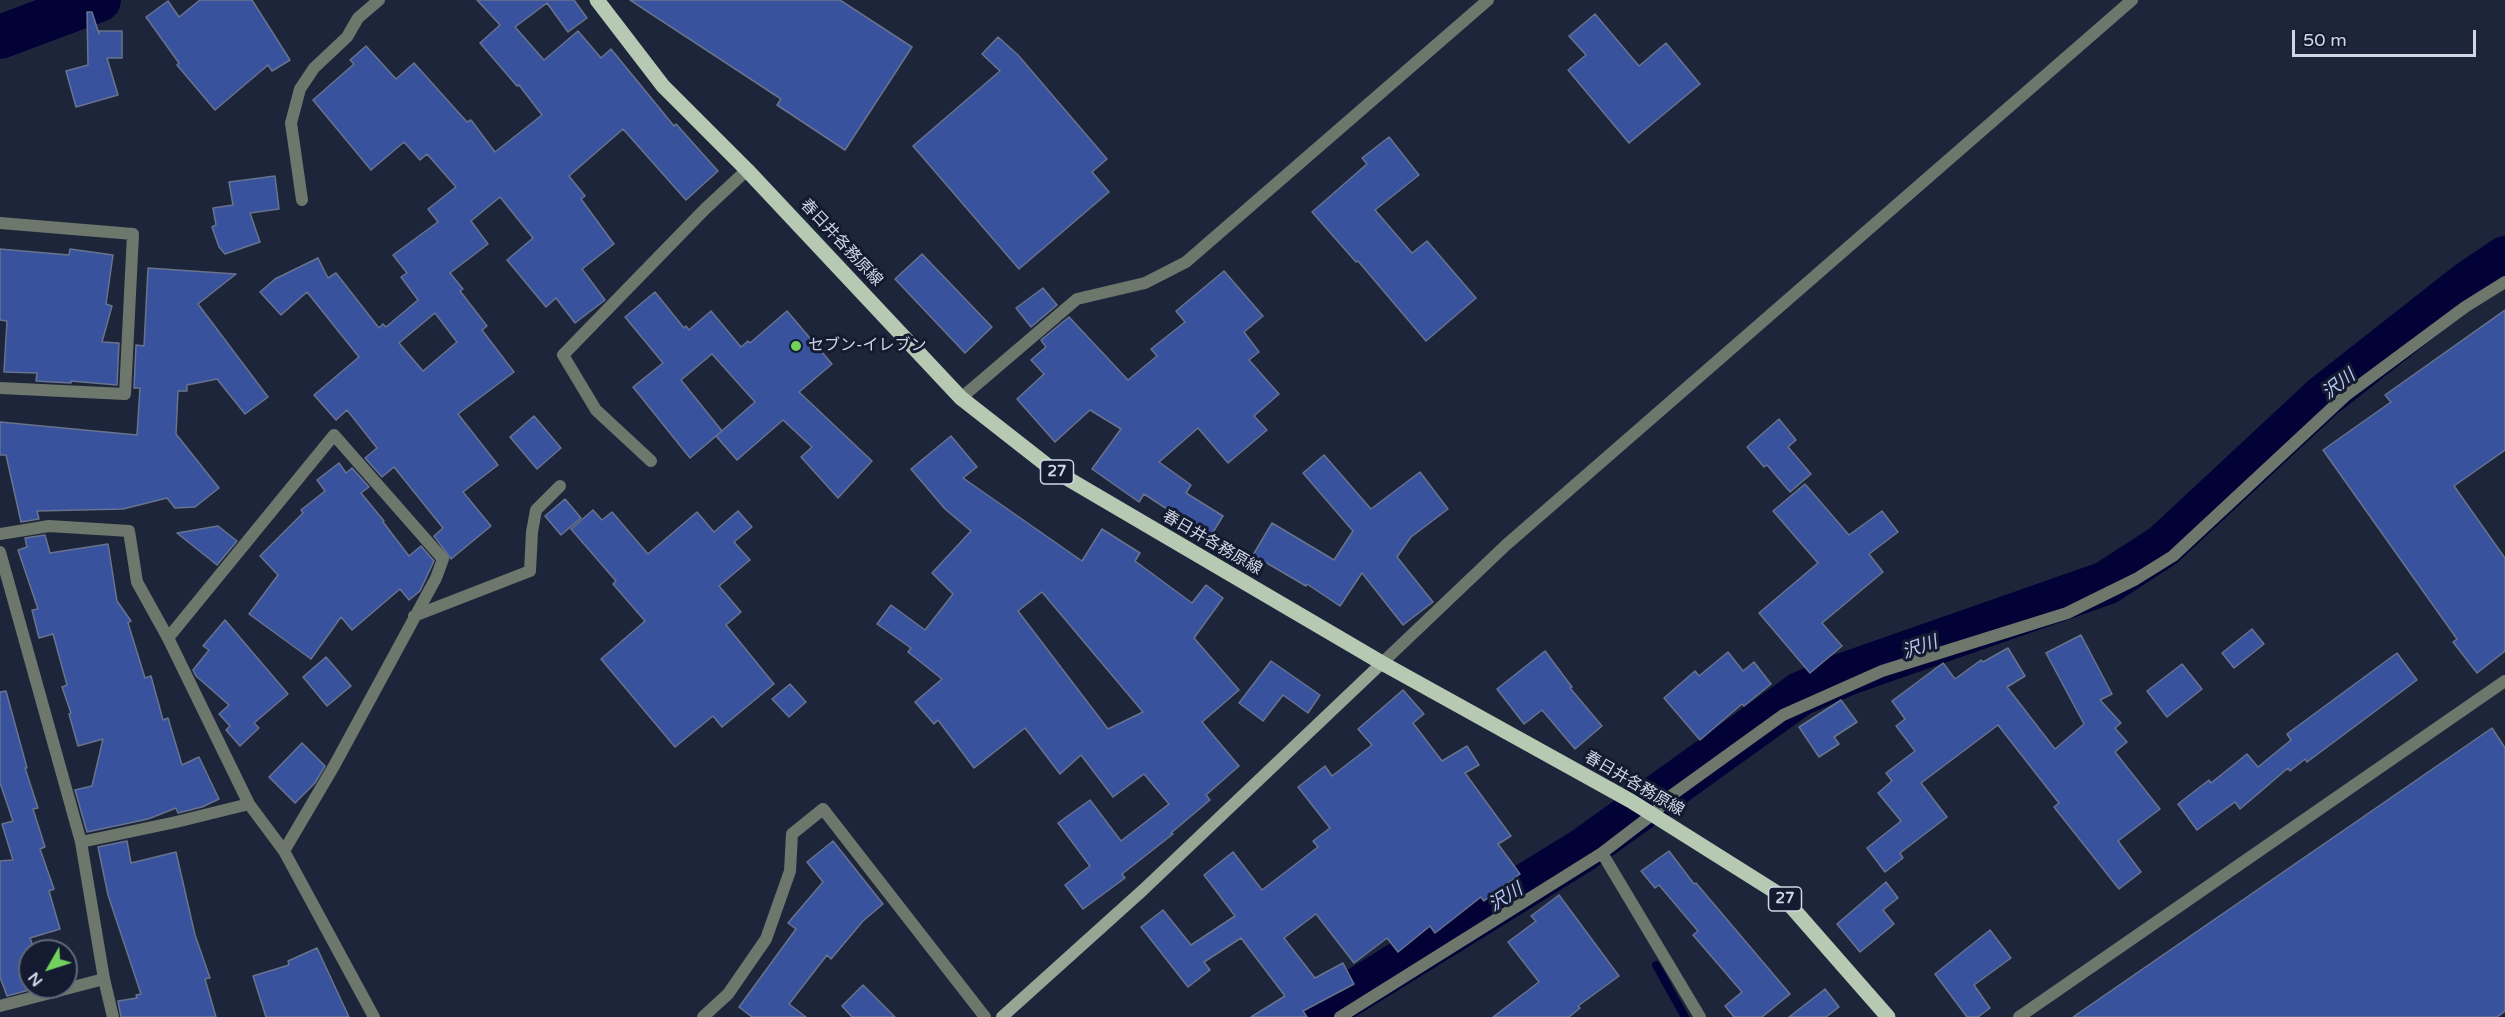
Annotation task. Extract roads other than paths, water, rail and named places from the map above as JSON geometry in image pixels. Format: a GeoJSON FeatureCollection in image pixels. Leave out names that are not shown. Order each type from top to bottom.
{"type":"FeatureCollection","features":[{"type":"Feature","properties":{"kind":"main road","name":"春日井各務原線"},"geometry":{"type":"LineString","coordinates":[[597,0],[663,86],[747,170],[961,398],[1053,470],[1382,663],[1653,814],[1782,896],[1888,1017]]}},
{"type":"Feature","properties":{"kind":"street"},"geometry":{"type":"LineString","coordinates":[[302,200],[291,123],[300,88],[314,68],[347,37],[358,18],[379,0]]}},
{"type":"Feature","properties":{"kind":"street"},"geometry":{"type":"LineString","coordinates":[[961,398],[1077,299],[1145,284],[1186,262],[1488,0]]}},
{"type":"Feature","properties":{"kind":"street"},"geometry":{"type":"LineString","coordinates":[[1002,1017],[1143,890],[1506,545],[2132,0]]}},
{"type":"Feature","properties":{"kind":"street"},"geometry":{"type":"LineString","coordinates":[[651,461],[596,410],[563,355],[747,170]]}},
{"type":"Feature","properties":{"kind":"street"},"geometry":{"type":"LineString","coordinates":[[0,223],[133,234],[125,394],[0,388]]}},
{"type":"Feature","properties":{"kind":"street"},"geometry":{"type":"LineString","coordinates":[[1340,1017],[1602,853],[1653,814],[1672,795],[1783,715],[1882,671],[2067,613],[2136,579],[2173,556],[2345,396],[2465,307],[2505,282]]}},
{"type":"Feature","properties":{"kind":"street"},"geometry":{"type":"LineString","coordinates":[[168,638],[334,435],[443,559],[436,578],[334,766],[284,851]]}},
{"type":"Feature","properties":{"kind":"street"},"geometry":{"type":"LineString","coordinates":[[414,616],[530,571],[532,532],[536,510],[560,486]]}},
{"type":"Feature","properties":{"kind":"street"},"geometry":{"type":"LineString","coordinates":[[0,534],[49,526],[129,531],[137,582],[168,638],[249,804],[284,851],[374,1017]]}},
{"type":"Feature","properties":{"kind":"street"},"geometry":{"type":"LineString","coordinates":[[0,552],[81,842],[104,979],[113,1017]]}},
{"type":"Feature","properties":{"kind":"street"},"geometry":{"type":"LineString","coordinates":[[2019,1017],[2505,681]]}},
{"type":"Feature","properties":{"kind":"street"},"geometry":{"type":"LineString","coordinates":[[81,842],[249,804]]}},
{"type":"Feature","properties":{"kind":"street"},"geometry":{"type":"LineString","coordinates":[[703,1017],[728,994],[766,939],[790,871],[792,834],[823,809],[985,1017]]}},
{"type":"Feature","properties":{"kind":"street"},"geometry":{"type":"LineString","coordinates":[[1602,853],[1700,1017]]}},
{"type":"Feature","properties":{"kind":"street"},"geometry":{"type":"LineString","coordinates":[[0,1006],[104,979]]}},
{"type":"Feature","properties":{"kind":"waterway"},"geometry":{"type":"LineString","coordinates":[[0,37],[99,0]]}},
{"type":"Feature","properties":{"kind":"waterway","name":"沢川"},"geometry":{"type":"LineString","coordinates":[[1313,1017],[1583,850],[1800,694],[1846,674],[2106,583],[2163,546],[2323,397],[2468,283],[2505,258]]}},
{"type":"Feature","properties":{"kind":"waterway"},"geometry":{"type":"LineString","coordinates":[[1656,965],[1685,1017]]}},
{"type":"Feature","properties":{"kind":"place","name":"セブン-イレブン"},"geometry":{"type":"Point","coordinates":[796,346]}}]}
